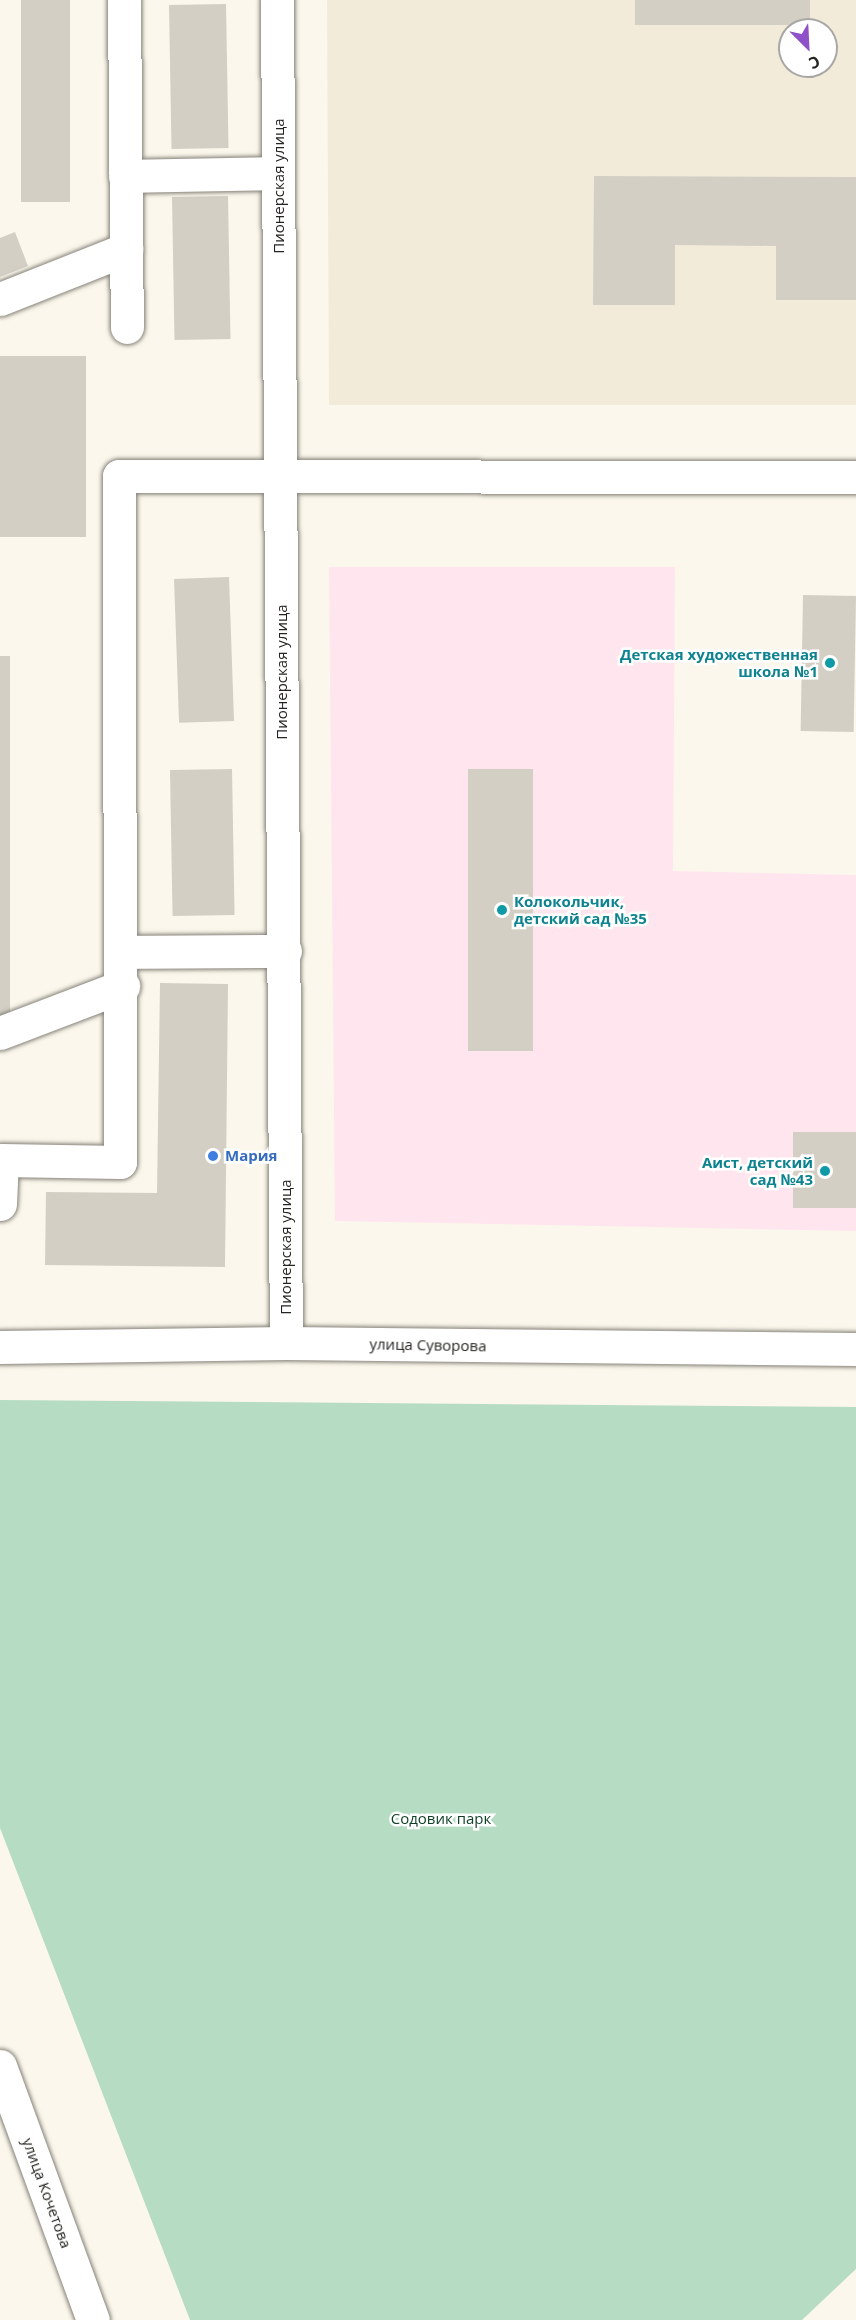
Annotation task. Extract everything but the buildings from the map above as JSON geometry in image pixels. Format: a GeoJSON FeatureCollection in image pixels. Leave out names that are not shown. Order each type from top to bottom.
{"type":"FeatureCollection","features":[{"type":"Feature","properties":{"kind":"street"},"geometry":{"type":"LineString","coordinates":[[124,0],[127,327]]}},
{"type":"Feature","properties":{"kind":"street","name":"Пионерская улица"},"geometry":{"type":"LineString","coordinates":[[277,0],[286,1343]]}},
{"type":"Feature","properties":{"kind":"street"},"geometry":{"type":"LineString","coordinates":[[126,176],[278,173]]}},
{"type":"Feature","properties":{"kind":"street"},"geometry":{"type":"LineString","coordinates":[[0,299],[126,249]]}},
{"type":"Feature","properties":{"kind":"street"},"geometry":{"type":"LineString","coordinates":[[0,1204],[2,1160],[120,1162],[124,952],[119,476],[281,474],[856,477]]}},
{"type":"Feature","properties":{"kind":"street"},"geometry":{"type":"LineString","coordinates":[[124,952],[285,951]]}},
{"type":"Feature","properties":{"kind":"street"},"geometry":{"type":"LineString","coordinates":[[0,1033],[123,986]]}},
{"type":"Feature","properties":{"kind":"street","name":"улица Суворова"},"geometry":{"type":"LineString","coordinates":[[0,1347],[286,1343],[856,1349]]}},
{"type":"Feature","properties":{"kind":"street","name":"улица Кочетова"},"geometry":{"type":"LineString","coordinates":[[0,2066],[6,2098],[93,2320]]}},
{"type":"Feature","properties":{"kind":"shaded area"},"geometry":{"type":"Polygon","coordinates":[[[327,0],[856,0],[856,405],[329,405],[327,0]]]}},
{"type":"Feature","properties":{"kind":"shaded area"},"geometry":{"type":"Polygon","coordinates":[[[329,567],[675,567],[673,871],[856,875],[856,1231],[335,1221],[329,567]]]}},
{"type":"Feature","properties":{"kind":"green space","name":"Содовик парк"},"geometry":{"type":"Polygon","coordinates":[[[0,1400],[856,1407],[856,2269],[802,2320],[190,2320],[0,1828],[0,1400]]]}},
{"type":"Feature","properties":{"kind":"place","name":"Детская художественная школа №1"},"geometry":{"type":"Point","coordinates":[830,663]}},
{"type":"Feature","properties":{"kind":"place","name":"Колокольчик, детский сад №35"},"geometry":{"type":"Point","coordinates":[502,910]}},
{"type":"Feature","properties":{"kind":"place","name":"Мария"},"geometry":{"type":"Point","coordinates":[213,1156]}},
{"type":"Feature","properties":{"kind":"place","name":"Аист, детский сад №43"},"geometry":{"type":"Point","coordinates":[825,1171]}}]}
